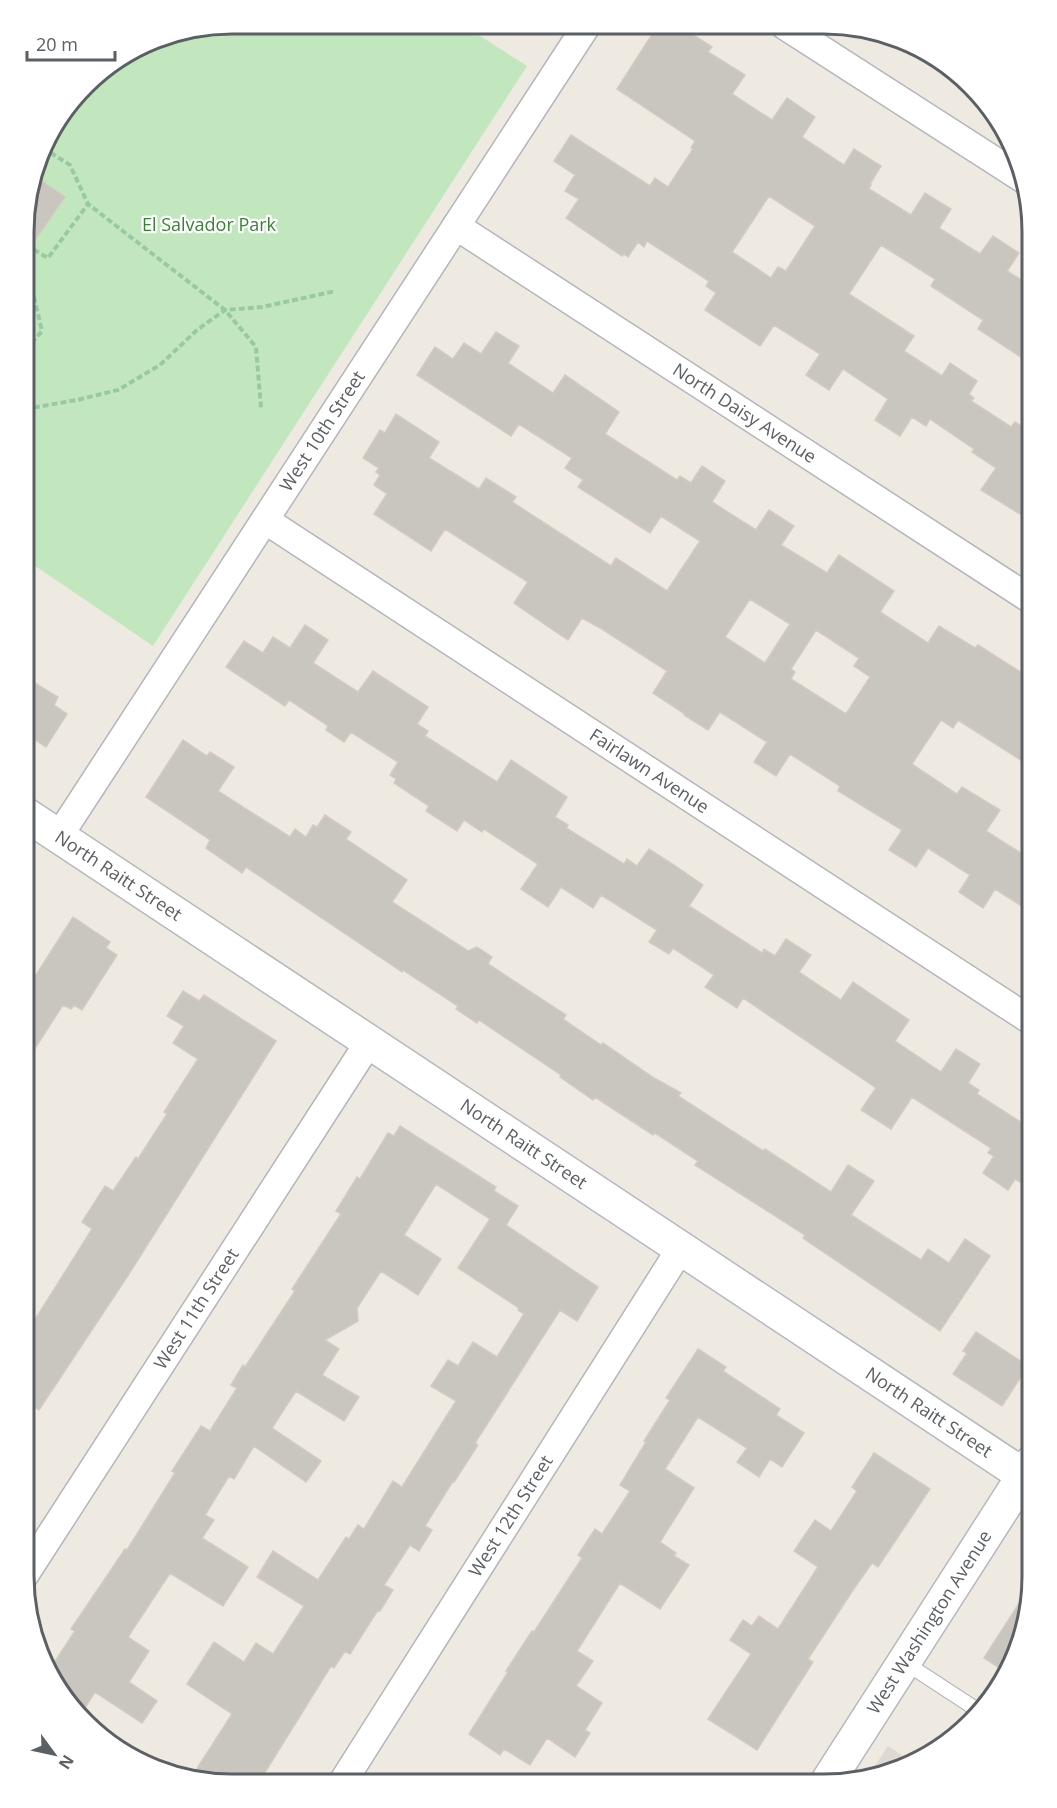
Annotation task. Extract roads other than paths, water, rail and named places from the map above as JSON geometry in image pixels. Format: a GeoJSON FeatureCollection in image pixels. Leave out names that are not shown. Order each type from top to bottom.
{"type":"FeatureCollection","features":[{"type":"Feature","properties":{"kind":"street","name":"West 10th Street"},"geometry":{"type":"LineString","coordinates":[[59,836],[581,34]]}},
{"type":"Feature","properties":{"kind":"street"},"geometry":{"type":"LineString","coordinates":[[797,34],[1013,173]]}},
{"type":"Feature","properties":{"kind":"street","name":"North Daisy Avenue"},"geometry":{"type":"LineString","coordinates":[[456,226],[1022,594]]}},
{"type":"Feature","properties":{"kind":"street","name":"Fairlawn Avenue"},"geometry":{"type":"LineString","coordinates":[[265,520],[1022,1015]]}},
{"type":"Feature","properties":{"kind":"street","name":"North Raitt Street"},"geometry":{"type":"LineString","coordinates":[[34,820],[681,1248],[1022,1464]]}},
{"type":"Feature","properties":{"kind":"street","name":"West 11th Street"},"geometry":{"type":"LineString","coordinates":[[34,1560],[369,1041]]}},
{"type":"Feature","properties":{"kind":"street","name":"West 12th Street"},"geometry":{"type":"LineString","coordinates":[[348,1774],[681,1248]]}},
{"type":"Feature","properties":{"kind":"street","name":"West Washington Avenue"},"geometry":{"type":"LineString","coordinates":[[833,1773],[1022,1477]]}},
{"type":"Feature","properties":{"kind":"lane"},"geometry":{"type":"LineString","coordinates":[[904,1662],[972,1707]]}},
{"type":"Feature","properties":{"kind":"park label","name":"El Salvador Park"},"geometry":{"type":"Point","coordinates":[209,225]}}]}
